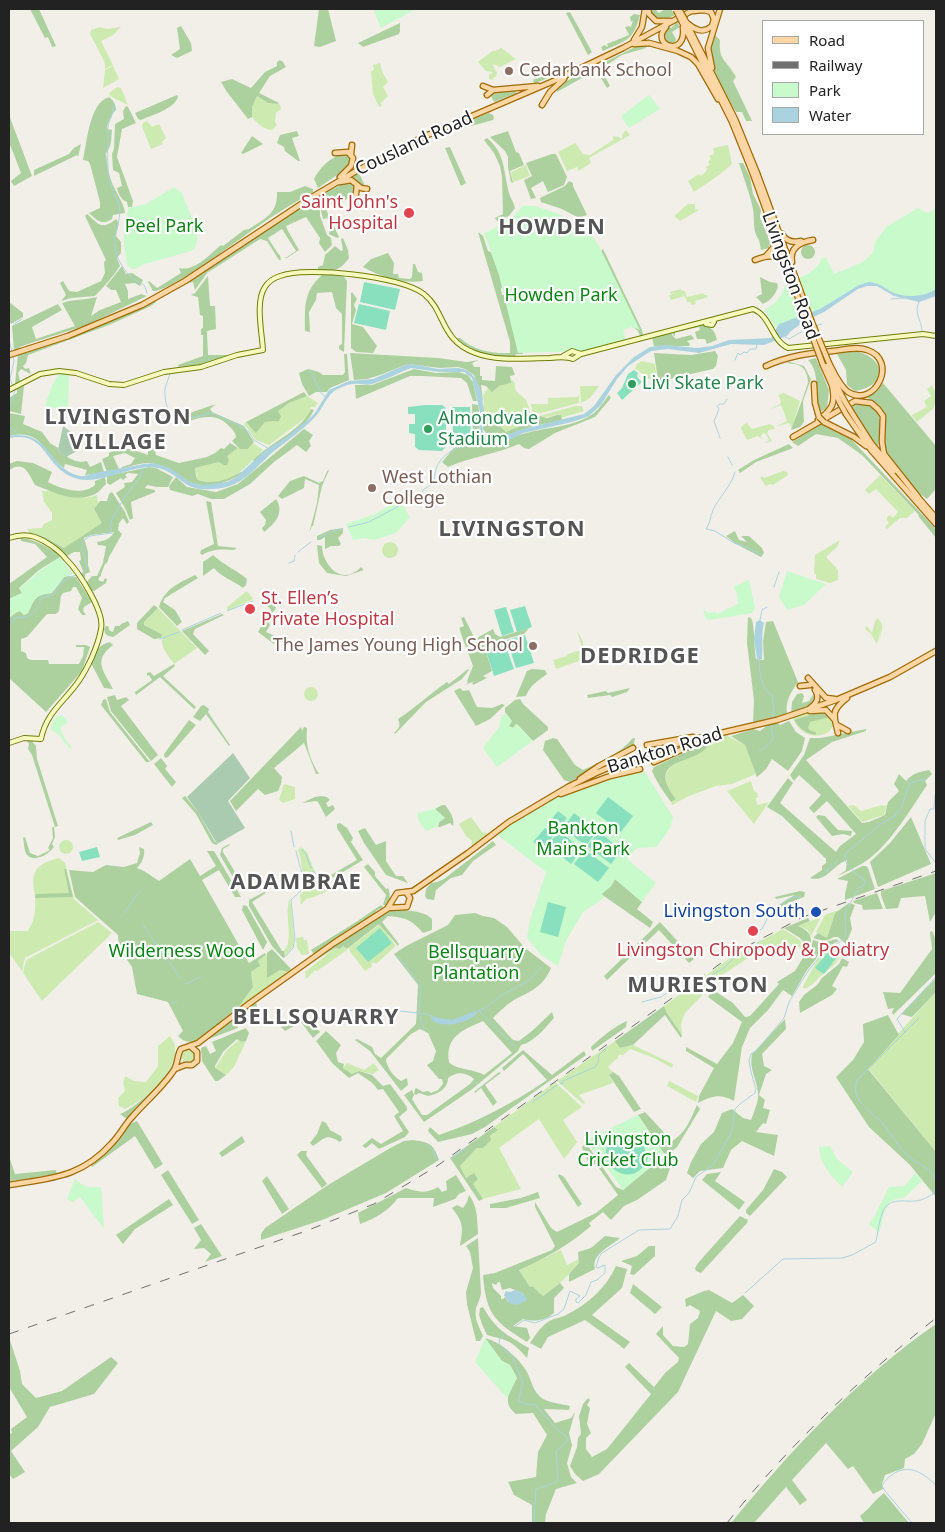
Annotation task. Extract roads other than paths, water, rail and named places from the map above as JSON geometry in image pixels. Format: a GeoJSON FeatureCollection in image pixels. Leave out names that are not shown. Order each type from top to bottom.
{"type":"FeatureCollection","features":[{"type":"Feature","properties":{"kind":"main road"},"geometry":{"type":"LineString","coordinates":[[647,9],[648,14],[656,21],[675,20]]}},
{"type":"Feature","properties":{"kind":"main road"},"geometry":{"type":"LineString","coordinates":[[623,48],[638,36],[647,9]]}},
{"type":"Feature","properties":{"kind":"main road","name":"Livingston Road"},"geometry":{"type":"LineString","coordinates":[[676,9],[716,80],[737,124],[774,219],[790,271],[798,285],[811,320],[832,385],[871,450],[936,524]]}},
{"type":"Feature","properties":{"kind":"main road"},"geometry":{"type":"LineString","coordinates":[[716,80],[708,48],[720,9]]}},
{"type":"Feature","properties":{"kind":"main road"},"geometry":{"type":"LineString","coordinates":[[675,20],[663,31],[662,40],[666,45],[674,46],[680,43],[684,33],[684,22],[699,30],[706,30],[712,26],[714,19],[711,12],[693,10]]}},
{"type":"Feature","properties":{"kind":"main road","name":"Cousland Road"},"geometry":{"type":"LineString","coordinates":[[9,355],[89,328],[158,296],[364,166],[423,137],[575,71],[623,48],[693,10]]}},
{"type":"Feature","properties":{"kind":"main road","name":"Livingston Road"},"geometry":{"type":"LineString","coordinates":[[684,22],[727,112],[842,402]]}},
{"type":"Feature","properties":{"kind":"main road"},"geometry":{"type":"LineString","coordinates":[[623,48],[633,44],[644,43],[678,51],[691,57],[698,64],[727,112]]}},
{"type":"Feature","properties":{"kind":"main road"},"geometry":{"type":"LineString","coordinates":[[542,105],[557,84],[575,71]]}},
{"type":"Feature","properties":{"kind":"main road"},"geometry":{"type":"LineString","coordinates":[[483,86],[493,90],[547,84]]}},
{"type":"Feature","properties":{"kind":"main road"},"geometry":{"type":"LineString","coordinates":[[487,95],[493,90]]}},
{"type":"Feature","properties":{"kind":"main road"},"geometry":{"type":"LineString","coordinates":[[328,188],[352,164],[352,145]]}},
{"type":"Feature","properties":{"kind":"main road"},"geometry":{"type":"LineString","coordinates":[[335,153],[344,152],[352,156]]}},
{"type":"Feature","properties":{"kind":"main road"},"geometry":{"type":"LineString","coordinates":[[328,188],[344,180],[351,180],[362,189],[367,189]]}},
{"type":"Feature","properties":{"kind":"main road"},"geometry":{"type":"LineString","coordinates":[[353,199],[357,191],[357,185]]}},
{"type":"Feature","properties":{"kind":"main road"},"geometry":{"type":"LineString","coordinates":[[774,219],[783,237],[799,242],[813,239],[798,244],[793,250],[790,271]]}},
{"type":"Feature","properties":{"kind":"main road"},"geometry":{"type":"LineString","coordinates":[[764,257],[771,251],[774,243],[771,225]]}},
{"type":"Feature","properties":{"kind":"main road"},"geometry":{"type":"LineString","coordinates":[[755,260],[774,256],[780,258],[790,271]]}},
{"type":"Feature","properties":{"kind":"main road"},"geometry":{"type":"LineString","coordinates":[[10,389],[40,374],[59,371],[76,373],[109,384],[124,385],[164,372],[201,366],[237,355],[263,350],[260,298],[265,287],[274,278],[286,274],[338,272],[366,275],[415,289],[424,294],[430,301],[453,339],[470,351],[490,357],[569,356],[572,351],[578,354],[753,310],[762,315],[780,342],[792,348],[918,334],[936,336]]}},
{"type":"Feature","properties":{"kind":"main road"},"geometry":{"type":"LineString","coordinates":[[766,366],[783,358],[803,354],[861,348],[872,352],[878,357],[882,364],[882,379],[872,391],[855,394],[849,392],[841,385],[826,364]]}},
{"type":"Feature","properties":{"kind":"main road"},"geometry":{"type":"LineString","coordinates":[[814,384],[815,404],[819,417],[824,422],[854,438],[871,450]]}},
{"type":"Feature","properties":{"kind":"main road"},"geometry":{"type":"LineString","coordinates":[[806,429],[831,407],[834,397],[832,385]]}},
{"type":"Feature","properties":{"kind":"main road"},"geometry":{"type":"LineString","coordinates":[[793,437],[855,401],[872,404],[878,408],[882,416],[884,454],[918,497]]}},
{"type":"Feature","properties":{"kind":"main road","name":"Livingston Road"},"geometry":{"type":"LineString","coordinates":[[848,412],[879,454],[936,518]]}},
{"type":"Feature","properties":{"kind":"main road"},"geometry":{"type":"LineString","coordinates":[[9,538],[22,535],[36,538],[61,554],[76,572],[100,611],[102,624],[101,632],[82,676],[49,717],[41,739],[24,738],[9,744]]}},
{"type":"Feature","properties":{"kind":"main road","name":"Bankton Road"},"geometry":{"type":"LineString","coordinates":[[406,892],[413,891],[509,822],[543,801],[622,762],[660,748],[803,712],[852,694],[894,675],[936,651]]}},
{"type":"Feature","properties":{"kind":"main road"},"geometry":{"type":"LineString","coordinates":[[803,712],[816,703],[818,698],[816,690],[807,679],[828,699],[852,694]]}},
{"type":"Feature","properties":{"kind":"main road"},"geometry":{"type":"LineString","coordinates":[[800,686],[810,685]]}},
{"type":"Feature","properties":{"kind":"main road"},"geometry":{"type":"LineString","coordinates":[[836,734],[834,712],[852,694]]}},
{"type":"Feature","properties":{"kind":"main road"},"geometry":{"type":"LineString","coordinates":[[803,712],[826,710],[830,712],[835,723],[848,731]]}},
{"type":"Feature","properties":{"kind":"main road"},"geometry":{"type":"LineString","coordinates":[[654,762],[723,732]]}},
{"type":"Feature","properties":{"kind":"main road"},"geometry":{"type":"LineString","coordinates":[[647,745],[716,734]]}},
{"type":"Feature","properties":{"kind":"main road"},"geometry":{"type":"LineString","coordinates":[[568,787],[599,766],[633,748]]}},
{"type":"Feature","properties":{"kind":"main road"},"geometry":{"type":"LineString","coordinates":[[543,801],[610,776],[640,769]]}},
{"type":"Feature","properties":{"kind":"main road"},"geometry":{"type":"LineString","coordinates":[[387,909],[407,907],[413,891]]}},
{"type":"Feature","properties":{"kind":"main road"},"geometry":{"type":"LineString","coordinates":[[175,1069],[181,1049],[198,1043],[263,993],[334,943],[387,909],[397,893],[406,892],[410,898]]}},
{"type":"Feature","properties":{"kind":"main road"},"geometry":{"type":"LineString","coordinates":[[393,900],[399,908]]}},
{"type":"Feature","properties":{"kind":"main road"},"geometry":{"type":"LineString","coordinates":[[10,1185],[58,1178],[86,1166],[112,1143],[132,1117],[175,1069],[195,1063],[198,1058],[196,1051],[198,1043]]}},
{"type":"Feature","properties":{"kind":"main road"},"geometry":{"type":"LineString","coordinates":[[190,1046],[196,1051]]}},
{"type":"Feature","properties":{"kind":"main road"},"geometry":{"type":"LineString","coordinates":[[178,1058],[185,1065]]}},
{"type":"Feature","properties":{"kind":"water"},"geometry":{"type":"Polygon","coordinates":[[[869,282],[878,284],[896,294],[908,296],[926,294],[936,289],[936,296],[919,302],[894,296],[877,286],[867,286],[858,289],[824,312],[805,321],[787,336],[764,345],[731,344],[699,353],[668,349],[651,351],[628,366],[617,379],[601,405],[589,416],[572,422],[523,433],[496,444],[484,442],[479,434],[480,412],[472,378],[464,372],[439,372],[411,368],[382,381],[367,385],[351,384],[335,391],[306,426],[274,451],[252,472],[233,485],[221,488],[195,488],[165,470],[155,467],[140,468],[90,480],[72,477],[55,465],[44,450],[31,439],[21,437],[9,438],[9,436],[22,435],[33,438],[41,443],[61,466],[69,472],[80,476],[155,463],[170,468],[193,483],[203,485],[227,482],[235,478],[266,450],[284,439],[308,420],[315,413],[329,390],[349,381],[373,379],[408,364],[439,369],[460,368],[473,375],[483,400],[483,432],[487,439],[490,440],[519,430],[584,414],[594,406],[616,375],[634,357],[650,347],[665,345],[697,348],[712,346],[729,340],[771,338],[779,324],[820,309],[859,285],[869,282]]]}},
{"type":"Feature","properties":{"kind":"water"},"geometry":{"type":"Polygon","coordinates":[[[760,620],[764,623],[762,659],[757,659],[754,639],[756,622],[760,620]]]}},
{"type":"Feature","properties":{"kind":"water"},"geometry":{"type":"Polygon","coordinates":[[[478,1011],[470,1019],[456,1024],[441,1024],[431,1019],[431,1017],[453,1020],[478,1011]]]}},
{"type":"Feature","properties":{"kind":"water"},"geometry":{"type":"Polygon","coordinates":[[[515,1290],[524,1294],[527,1300],[516,1305],[511,1304],[504,1295],[506,1291],[515,1290]]]}},
{"type":"Feature","properties":{"kind":"waterway"},"geometry":{"type":"LineString","coordinates":[[113,105],[108,129],[108,176],[120,211],[115,237],[115,249],[124,270],[132,278],[142,283],[147,293]]}},
{"type":"Feature","properties":{"kind":"waterway"},"geometry":{"type":"LineString","coordinates":[[138,220],[144,226],[138,232],[132,226],[138,220]]}},
{"type":"Feature","properties":{"kind":"waterway"},"geometry":{"type":"LineString","coordinates":[[891,299],[904,298]]}},
{"type":"Feature","properties":{"kind":"waterway"},"geometry":{"type":"LineString","coordinates":[[919,302],[917,313],[922,331]]}},
{"type":"Feature","properties":{"kind":"waterway"},"geometry":{"type":"LineString","coordinates":[[14,324],[22,319]]}},
{"type":"Feature","properties":{"kind":"waterway"},"geometry":{"type":"LineString","coordinates":[[816,326],[822,324]]}},
{"type":"Feature","properties":{"kind":"waterway"},"geometry":{"type":"LineString","coordinates":[[785,337],[789,339],[808,328]]}},
{"type":"Feature","properties":{"kind":"waterway"},"geometry":{"type":"LineString","coordinates":[[9,339],[14,361],[10,379],[15,391],[9,408]]}},
{"type":"Feature","properties":{"kind":"waterway"},"geometry":{"type":"LineString","coordinates":[[735,360],[738,353],[740,355],[744,352],[747,353],[750,349],[756,349],[757,345]]}},
{"type":"Feature","properties":{"kind":"waterway"},"geometry":{"type":"LineString","coordinates":[[310,371],[321,393],[326,397]]}},
{"type":"Feature","properties":{"kind":"waterway"},"geometry":{"type":"LineString","coordinates":[[170,373],[165,389],[165,398],[169,412],[174,420],[177,422],[211,413],[241,426],[249,432],[254,440],[269,449]]}},
{"type":"Feature","properties":{"kind":"waterway"},"geometry":{"type":"LineString","coordinates":[[720,438],[714,421],[719,409],[717,406],[724,404],[727,399]]}},
{"type":"Feature","properties":{"kind":"waterway"},"geometry":{"type":"LineString","coordinates":[[9,426],[19,436]]}},
{"type":"Feature","properties":{"kind":"waterway"},"geometry":{"type":"LineString","coordinates":[[349,527],[369,522],[408,501],[420,498],[423,490],[435,482],[435,471],[443,458],[457,448],[473,444],[476,433],[480,431]]}},
{"type":"Feature","properties":{"kind":"waterway"},"geometry":{"type":"LineString","coordinates":[[728,457],[732,465]]}},
{"type":"Feature","properties":{"kind":"waterway"},"geometry":{"type":"LineString","coordinates":[[80,574],[87,567],[82,550],[83,541],[90,536],[112,533],[110,526],[112,519],[124,498],[141,476],[143,468]]}},
{"type":"Feature","properties":{"kind":"waterway"},"geometry":{"type":"LineString","coordinates":[[735,472],[731,482],[713,510],[706,529],[715,531],[734,543],[762,555]]}},
{"type":"Feature","properties":{"kind":"waterway"},"geometry":{"type":"LineString","coordinates":[[319,538],[330,532],[343,529]]}},
{"type":"Feature","properties":{"kind":"waterway"},"geometry":{"type":"LineString","coordinates":[[298,552],[311,542]]}},
{"type":"Feature","properties":{"kind":"waterway"},"geometry":{"type":"LineString","coordinates":[[289,563],[294,561],[295,555]]}},
{"type":"Feature","properties":{"kind":"waterway"},"geometry":{"type":"LineString","coordinates":[[774,587],[779,572]]}},
{"type":"Feature","properties":{"kind":"waterway"},"geometry":{"type":"LineString","coordinates":[[9,625],[16,617],[21,618],[32,614],[38,607],[41,598],[53,595],[61,583],[76,575]]}},
{"type":"Feature","properties":{"kind":"waterway"},"geometry":{"type":"LineString","coordinates":[[227,611],[253,601]]}},
{"type":"Feature","properties":{"kind":"waterway"},"geometry":{"type":"LineString","coordinates":[[760,620],[762,610],[767,607]]}},
{"type":"Feature","properties":{"kind":"waterway"},"geometry":{"type":"LineString","coordinates":[[182,630],[221,613]]}},
{"type":"Feature","properties":{"kind":"waterway"},"geometry":{"type":"LineString","coordinates":[[160,639],[179,632]]}},
{"type":"Feature","properties":{"kind":"waterway"},"geometry":{"type":"LineString","coordinates":[[759,659],[763,684],[765,689],[772,695],[774,711],[771,720]]}},
{"type":"Feature","properties":{"kind":"waterway"},"geometry":{"type":"LineString","coordinates":[[759,751],[765,748],[773,739],[771,724]]}},
{"type":"Feature","properties":{"kind":"waterway"},"geometry":{"type":"LineString","coordinates":[[514,1327],[524,1320],[535,1323],[558,1314],[564,1309],[570,1291],[580,1296],[576,1299],[578,1303],[586,1295],[591,1282],[597,1280],[605,1273],[605,1265],[596,1267],[602,1253],[639,1230],[670,1229],[678,1216],[682,1200],[689,1193],[696,1177],[713,1165],[732,1131],[735,1109],[755,1093],[756,1089],[749,1060],[751,1054],[757,1050],[784,1018],[789,1002],[808,971],[818,959],[821,951],[837,944],[846,935],[845,913],[859,887],[865,883],[863,878],[857,875],[845,861],[846,853],[881,824],[896,815],[902,806],[910,783],[925,779]]}},
{"type":"Feature","properties":{"kind":"waterway"},"geometry":{"type":"LineString","coordinates":[[935,795],[934,809],[930,809],[925,821],[925,849],[936,863]]}},
{"type":"Feature","properties":{"kind":"waterway"},"geometry":{"type":"LineString","coordinates":[[291,831],[294,847]]}},
{"type":"Feature","properties":{"kind":"waterway"},"geometry":{"type":"LineString","coordinates":[[302,850],[306,854],[311,868]]}},
{"type":"Feature","properties":{"kind":"waterway"},"geometry":{"type":"LineString","coordinates":[[286,956],[293,948],[295,939],[291,900],[306,886],[296,851]]}},
{"type":"Feature","properties":{"kind":"waterway"},"geometry":{"type":"LineString","coordinates":[[820,877],[838,860]]}},
{"type":"Feature","properties":{"kind":"waterway"},"geometry":{"type":"LineString","coordinates":[[313,871],[318,879]]}},
{"type":"Feature","properties":{"kind":"waterway"},"geometry":{"type":"LineString","coordinates":[[124,913],[140,891]]}},
{"type":"Feature","properties":{"kind":"waterway"},"geometry":{"type":"LineString","coordinates":[[772,914],[788,899],[800,897]]}},
{"type":"Feature","properties":{"kind":"waterway"},"geometry":{"type":"LineString","coordinates":[[760,933],[759,930],[762,929],[768,917]]}},
{"type":"Feature","properties":{"kind":"waterway"},"geometry":{"type":"LineString","coordinates":[[143,925],[180,978]]}},
{"type":"Feature","properties":{"kind":"waterway"},"geometry":{"type":"LineString","coordinates":[[695,983],[724,968],[735,957],[760,941]]}},
{"type":"Feature","properties":{"kind":"waterway"},"geometry":{"type":"LineString","coordinates":[[398,956],[421,987],[419,1013],[424,1029]]}},
{"type":"Feature","properties":{"kind":"waterway"},"geometry":{"type":"LineString","coordinates":[[453,1020],[485,1008],[500,996],[530,980],[541,967]]}},
{"type":"Feature","properties":{"kind":"waterway"},"geometry":{"type":"LineString","coordinates":[[185,984],[201,977]]}},
{"type":"Feature","properties":{"kind":"waterway"},"geometry":{"type":"LineString","coordinates":[[905,1032],[897,1019],[936,977]]}},
{"type":"Feature","properties":{"kind":"waterway"},"geometry":{"type":"LineString","coordinates":[[642,1002],[661,997],[689,978],[691,979]]}},
{"type":"Feature","properties":{"kind":"waterway"},"geometry":{"type":"LineString","coordinates":[[170,1005],[177,1001]]}},
{"type":"Feature","properties":{"kind":"waterway"},"geometry":{"type":"LineString","coordinates":[[342,1012],[359,1009],[400,1011],[426,1014],[437,1018]]}},
{"type":"Feature","properties":{"kind":"waterway"},"geometry":{"type":"LineString","coordinates":[[479,1011],[514,1046]]}},
{"type":"Feature","properties":{"kind":"waterway"},"geometry":{"type":"LineString","coordinates":[[842,1258],[852,1255],[876,1242],[883,1211],[889,1204],[898,1201],[919,1201],[934,1193],[936,1184],[933,1175],[928,1169],[904,1152],[884,1125],[862,1104],[856,1092],[859,1078],[919,1018]]}},
{"type":"Feature","properties":{"kind":"waterway"},"geometry":{"type":"LineString","coordinates":[[560,1083],[562,1084],[563,1081],[595,1067],[599,1055],[607,1047]]}},
{"type":"Feature","properties":{"kind":"waterway"},"geometry":{"type":"LineString","coordinates":[[533,1102],[557,1085]]}},
{"type":"Feature","properties":{"kind":"waterway"},"geometry":{"type":"LineString","coordinates":[[429,1146],[437,1160]]}},
{"type":"Feature","properties":{"kind":"waterway"},"geometry":{"type":"LineString","coordinates":[[451,1159],[466,1148]]}},
{"type":"Feature","properties":{"kind":"waterway"},"geometry":{"type":"LineString","coordinates":[[745,1293],[783,1259],[841,1258]]}},
{"type":"Feature","properties":{"kind":"waterway"},"geometry":{"type":"LineString","coordinates":[[504,1335],[500,1338],[499,1343],[503,1349],[511,1354],[523,1383],[518,1401],[528,1405],[534,1404],[568,1440],[556,1451],[558,1480],[555,1483],[536,1489],[534,1523]]}},
{"type":"Feature","properties":{"kind":"waterway"},"geometry":{"type":"LineString","coordinates":[[912,1523],[882,1486],[893,1474],[905,1470],[916,1471],[936,1485]]}},
{"type":"Feature","properties":{"kind":"railway"},"geometry":{"type":"LineString","coordinates":[[9,1334],[306,1231],[374,1204],[437,1166],[738,951],[803,917],[936,871]]}},
{"type":"Feature","properties":{"kind":"railway"},"geometry":{"type":"LineString","coordinates":[[727,1523],[775,1467],[826,1414],[879,1365],[936,1318]]}},
{"type":"Feature","properties":{"kind":"place","name":"Cedarbank School"},"geometry":{"type":"Point","coordinates":[509,71]}},
{"type":"Feature","properties":{"kind":"place","name":"Saint John's Hospital"},"geometry":{"type":"Point","coordinates":[409,213]}},
{"type":"Feature","properties":{"kind":"place","name":"Livi Skate Park"},"geometry":{"type":"Point","coordinates":[632,384]}},
{"type":"Feature","properties":{"kind":"place","name":"Almondvale Stadium"},"geometry":{"type":"Point","coordinates":[428,429]}},
{"type":"Feature","properties":{"kind":"place","name":"West Lothian College"},"geometry":{"type":"Point","coordinates":[372,488]}},
{"type":"Feature","properties":{"kind":"place","name":"St. Ellen’s Private Hospital"},"geometry":{"type":"Point","coordinates":[250,609]}},
{"type":"Feature","properties":{"kind":"place","name":"The James Young High School"},"geometry":{"type":"Point","coordinates":[533,646]}},
{"type":"Feature","properties":{"kind":"place","name":"Livingston South"},"geometry":{"type":"Point","coordinates":[816,912]}},
{"type":"Feature","properties":{"kind":"place","name":"Livingston Chiropody & Podiatry"},"geometry":{"type":"Point","coordinates":[753,931]}},
{"type":"Feature","properties":{"kind":"district","name":"HOWDEN"},"geometry":{"type":"Point","coordinates":[552,228]}},
{"type":"Feature","properties":{"kind":"district","name":"LIVINGSTON VILLAGE"},"geometry":{"type":"Point","coordinates":[118,430]}},
{"type":"Feature","properties":{"kind":"district","name":"LIVINGSTON"},"geometry":{"type":"Point","coordinates":[512,530]}},
{"type":"Feature","properties":{"kind":"district","name":"DEDRIDGE"},"geometry":{"type":"Point","coordinates":[640,657]}},
{"type":"Feature","properties":{"kind":"district","name":"ADAMBRAE"},"geometry":{"type":"Point","coordinates":[296,883]}},
{"type":"Feature","properties":{"kind":"district","name":"MURIESTON"},"geometry":{"type":"Point","coordinates":[698,986]}},
{"type":"Feature","properties":{"kind":"district","name":"BELLSQUARRY"},"geometry":{"type":"Point","coordinates":[316,1018]}},
{"type":"Feature","properties":{"kind":"park label","name":"Peel Park"},"geometry":{"type":"Point","coordinates":[164,227]}},
{"type":"Feature","properties":{"kind":"park label","name":"Howden Park"},"geometry":{"type":"Point","coordinates":[561,296]}},
{"type":"Feature","properties":{"kind":"park label","name":"Bankton Mains Park"},"geometry":{"type":"Point","coordinates":[583,840]}},
{"type":"Feature","properties":{"kind":"park label","name":"Wilderness Wood"},"geometry":{"type":"Point","coordinates":[182,952]}},
{"type":"Feature","properties":{"kind":"park label","name":"Bellsquarry Plantation"},"geometry":{"type":"Point","coordinates":[476,963]}},
{"type":"Feature","properties":{"kind":"park label","name":"Livingston Cricket Club"},"geometry":{"type":"Point","coordinates":[628,1150]}}]}
